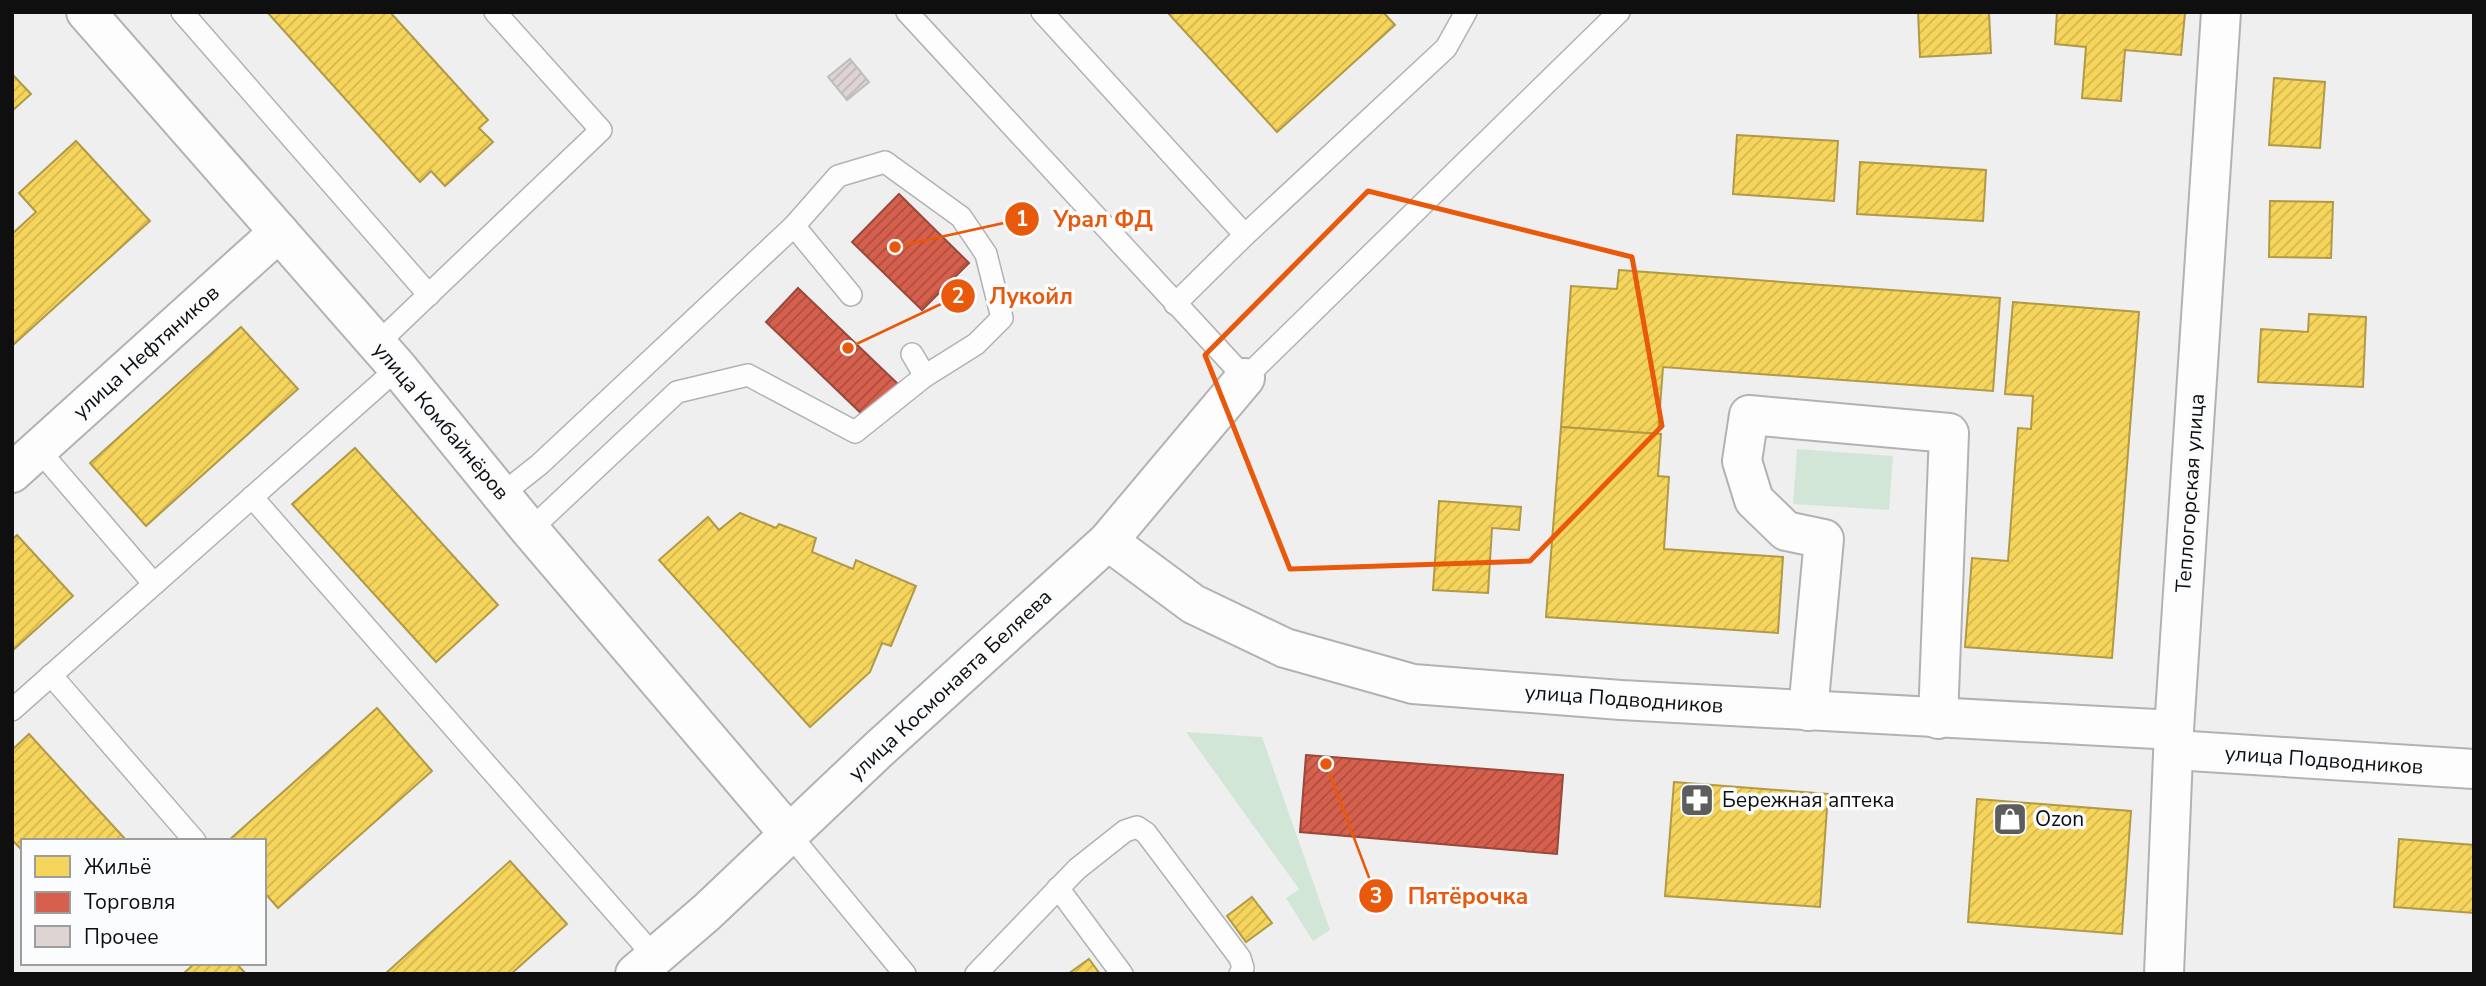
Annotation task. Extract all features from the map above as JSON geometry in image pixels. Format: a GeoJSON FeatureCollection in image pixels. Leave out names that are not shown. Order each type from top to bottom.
{"type":"FeatureCollection","features":[{"type":"Feature","properties":{"kind":"street","name":"улица Комбайнёров"},"geometry":{"type":"LineString","coordinates":[[86,12],[388,356],[530,530],[790,835]]}},
{"type":"Feature","properties":{"kind":"street","name":"Теплогорская улица"},"geometry":{"type":"LineString","coordinates":[[2164,974],[2174,740],[2221,12]]}},
{"type":"Feature","properties":{"kind":"street","name":"улица Нефтяников"},"geometry":{"type":"LineString","coordinates":[[25,461],[279,232]]}},
{"type":"Feature","properties":{"kind":"street","name":"улица Космонавта Беляева"},"geometry":{"type":"LineString","coordinates":[[645,965],[707,912],[878,750],[1108,541],[1245,378]]}},
{"type":"Feature","properties":{"kind":"street"},"geometry":{"type":"LineString","coordinates":[[1808,711],[1824,539],[1787,531],[1754,500],[1742,461],[1749,415],[1949,433],[1938,719]]}},
{"type":"Feature","properties":{"kind":"street","name":"улица Подводников"},"geometry":{"type":"LineString","coordinates":[[1108,541],[1194,604],[1285,649],[1413,684],[1621,700],[1938,719],[2474,769]]}},
{"type":"Feature","properties":{"kind":"lane"},"geometry":{"type":"LineString","coordinates":[[182,12],[429,295]]}},
{"type":"Feature","properties":{"kind":"lane"},"geometry":{"type":"LineString","coordinates":[[12,710],[252,497],[388,356],[429,295],[601,130],[495,12]]}},
{"type":"Feature","properties":{"kind":"lane"},"geometry":{"type":"LineString","coordinates":[[907,12],[1245,378],[1619,12]]}},
{"type":"Feature","properties":{"kind":"lane"},"geometry":{"type":"LineString","coordinates":[[1042,12],[1245,235]]}},
{"type":"Feature","properties":{"kind":"lane"},"geometry":{"type":"LineString","coordinates":[[1175,304],[1446,48],[1466,12]]}},
{"type":"Feature","properties":{"kind":"lane"},"geometry":{"type":"LineString","coordinates":[[502,494],[540,464],[794,226],[838,176],[886,162],[961,217],[986,254],[1002,318],[976,344],[925,376],[855,432],[748,375],[677,392],[530,530]]}},
{"type":"Feature","properties":{"kind":"lane"},"geometry":{"type":"LineString","coordinates":[[794,226],[851,295]]}},
{"type":"Feature","properties":{"kind":"lane"},"geometry":{"type":"LineString","coordinates":[[912,354],[925,376]]}},
{"type":"Feature","properties":{"kind":"lane"},"geometry":{"type":"LineString","coordinates":[[25,461],[154,584]]}},
{"type":"Feature","properties":{"kind":"lane"},"geometry":{"type":"LineString","coordinates":[[252,497],[645,965]]}},
{"type":"Feature","properties":{"kind":"lane"},"geometry":{"type":"LineString","coordinates":[[51,674],[193,839]]}},
{"type":"Feature","properties":{"kind":"lane"},"geometry":{"type":"LineString","coordinates":[[976,974],[1077,869],[1125,831],[1137,827],[1146,833],[1240,958],[1243,968],[1240,974]]}},
{"type":"Feature","properties":{"kind":"lane"},"geometry":{"type":"LineString","coordinates":[[790,835],[905,974]]}},
{"type":"Feature","properties":{"kind":"lane"},"geometry":{"type":"LineString","coordinates":[[1058,888],[1122,974]]}},
{"type":"Feature","properties":{"kind":"highlighted area"},"geometry":{"type":"Polygon","coordinates":[[[1368,191],[1632,257],[1662,426],[1530,561],[1290,569],[1205,355],[1368,191]]]}},
{"type":"Feature","properties":{"kind":"green space"},"geometry":{"type":"Polygon","coordinates":[[[1797,449],[1893,456],[1889,510],[1793,504],[1797,449]]]}},
{"type":"Feature","properties":{"kind":"green space"},"geometry":{"type":"Polygon","coordinates":[[[1186,732],[1262,737],[1330,930],[1313,941],[1286,898],[1299,889],[1186,732]]]}},
{"type":"Feature","properties":{"kind":"building: Жильё"},"geometry":{"type":"Polygon","coordinates":[[[267,12],[390,12],[488,120],[479,128],[493,142],[445,186],[431,171],[420,182],[267,12]]]}},
{"type":"Feature","properties":{"kind":"building: Жильё"},"geometry":{"type":"Polygon","coordinates":[[[1167,12],[1383,12],[1395,25],[1277,132],[1167,12]]]}},
{"type":"Feature","properties":{"kind":"building: Жильё"},"geometry":{"type":"Polygon","coordinates":[[[1918,12],[1989,12],[1991,53],[1920,57],[1918,12]]]}},
{"type":"Feature","properties":{"kind":"building: Жильё"},"geometry":{"type":"Polygon","coordinates":[[[2057,12],[2185,13],[2181,55],[2125,50],[2121,101],[2082,98],[2086,47],[2055,44],[2057,12]]]}},
{"type":"Feature","properties":{"kind":"building: Жильё"},"geometry":{"type":"Polygon","coordinates":[[[12,74],[31,94],[12,111],[12,74]]]}},
{"type":"Feature","properties":{"kind":"building: Жильё"},"geometry":{"type":"Polygon","coordinates":[[[2274,78],[2325,82],[2320,148],[2269,145],[2274,78]]]}},
{"type":"Feature","properties":{"kind":"building: Жильё"},"geometry":{"type":"Polygon","coordinates":[[[1737,135],[1838,141],[1834,201],[1733,194],[1737,135]]]}},
{"type":"Feature","properties":{"kind":"building: Жильё"},"geometry":{"type":"Polygon","coordinates":[[[76,141],[150,221],[12,346],[12,234],[36,212],[19,193],[76,141]]]}},
{"type":"Feature","properties":{"kind":"building: Жильё"},"geometry":{"type":"Polygon","coordinates":[[[1860,162],[1986,170],[1983,221],[1857,214],[1860,162]]]}},
{"type":"Feature","properties":{"kind":"building: Жильё"},"geometry":{"type":"Polygon","coordinates":[[[2270,201],[2333,202],[2331,258],[2269,257],[2270,201]]]}},
{"type":"Feature","properties":{"kind":"building: Жильё"},"geometry":{"type":"Polygon","coordinates":[[[1619,270],[2000,298],[1993,391],[1663,367],[1658,434],[1561,427],[1571,286],[1617,289],[1619,270]]]}},
{"type":"Feature","properties":{"kind":"building: Жильё"},"geometry":{"type":"Polygon","coordinates":[[[2013,302],[2139,312],[2112,658],[1965,647],[1972,558],[2008,561],[2018,428],[2031,429],[2033,396],[2005,394],[2013,302]]]}},
{"type":"Feature","properties":{"kind":"building: Жильё"},"geometry":{"type":"Polygon","coordinates":[[[2309,314],[2366,317],[2363,387],[2258,382],[2261,329],[2308,332],[2309,314]]]}},
{"type":"Feature","properties":{"kind":"building: Жильё"},"geometry":{"type":"Polygon","coordinates":[[[241,327],[298,389],[146,526],[90,463],[241,327]]]}},
{"type":"Feature","properties":{"kind":"building: Жильё"},"geometry":{"type":"Polygon","coordinates":[[[1561,427],[1661,434],[1658,476],[1669,477],[1664,549],[1783,557],[1778,633],[1546,617],[1561,427]]]}},
{"type":"Feature","properties":{"kind":"building: Жильё"},"geometry":{"type":"Polygon","coordinates":[[[355,448],[498,605],[436,662],[292,504],[355,448]]]}},
{"type":"Feature","properties":{"kind":"building: Жильё"},"geometry":{"type":"Polygon","coordinates":[[[1439,501],[1521,507],[1519,530],[1492,528],[1488,593],[1433,590],[1439,501]]]}},
{"type":"Feature","properties":{"kind":"building: Жильё"},"geometry":{"type":"Polygon","coordinates":[[[740,513],[776,528],[779,524],[816,538],[812,552],[853,569],[856,560],[916,586],[891,646],[882,643],[870,672],[810,727],[659,560],[708,517],[719,530],[740,513]]]}},
{"type":"Feature","properties":{"kind":"building: Жильё"},"geometry":{"type":"Polygon","coordinates":[[[17,535],[73,596],[12,651],[12,540],[17,535]]]}},
{"type":"Feature","properties":{"kind":"building: Жильё"},"geometry":{"type":"Polygon","coordinates":[[[377,708],[432,771],[278,908],[266,894],[266,839],[230,839],[377,708]]]}},
{"type":"Feature","properties":{"kind":"building: Жильё"},"geometry":{"type":"Polygon","coordinates":[[[29,734],[125,839],[21,839],[21,849],[12,840],[12,750],[29,734]]]}},
{"type":"Feature","properties":{"kind":"building: Жильё"},"geometry":{"type":"Polygon","coordinates":[[[1674,782],[1828,794],[1820,907],[1665,896],[1674,782]]]}},
{"type":"Feature","properties":{"kind":"building: Жильё"},"geometry":{"type":"Polygon","coordinates":[[[1977,799],[2131,811],[2122,934],[1968,922],[1977,799]]]}},
{"type":"Feature","properties":{"kind":"building: Жильё"},"geometry":{"type":"Polygon","coordinates":[[[2399,839],[2474,845],[2474,913],[2394,907],[2399,839]]]}},
{"type":"Feature","properties":{"kind":"building: Жильё"},"geometry":{"type":"Polygon","coordinates":[[[510,861],[567,924],[511,974],[385,974],[510,861]]]}},
{"type":"Feature","properties":{"kind":"building: Жильё"},"geometry":{"type":"Polygon","coordinates":[[[1252,897],[1272,923],[1246,942],[1227,916],[1252,897]]]}},
{"type":"Feature","properties":{"kind":"building: Жильё"},"geometry":{"type":"Polygon","coordinates":[[[1089,959],[1100,974],[1068,974],[1089,959]]]}},
{"type":"Feature","properties":{"kind":"building: Жильё"},"geometry":{"type":"Polygon","coordinates":[[[193,965],[238,965],[246,974],[183,974],[193,965]]]}},
{"type":"Feature","properties":{"kind":"building: Торговля"},"geometry":{"type":"Polygon","coordinates":[[[899,194],[969,263],[922,310],[852,242],[899,194]]]}},
{"type":"Feature","properties":{"kind":"building: Торговля"},"geometry":{"type":"Polygon","coordinates":[[[798,288],[899,385],[866,418],[766,322],[798,288]]]}},
{"type":"Feature","properties":{"kind":"building: Торговля"},"geometry":{"type":"Polygon","coordinates":[[[1306,755],[1563,775],[1557,854],[1300,832],[1306,755]]]}},
{"type":"Feature","properties":{"kind":"building: Прочее"},"geometry":{"type":"Polygon","coordinates":[[[850,59],[869,82],[847,100],[828,77],[850,59]]]}},
{"type":"Feature","properties":{"kind":"place","name":"Урал ФД"},"geometry":{"type":"Point","coordinates":[895,247]}},
{"type":"Feature","properties":{"kind":"place","name":"Лукойл"},"geometry":{"type":"Point","coordinates":[848,348]}},
{"type":"Feature","properties":{"kind":"place","name":"Пятёрочка"},"geometry":{"type":"Point","coordinates":[1326,764]}},
{"type":"Feature","properties":{"kind":"place","name":"Бережная аптека"},"geometry":{"type":"Point","coordinates":[1697,800]}},
{"type":"Feature","properties":{"kind":"place","name":"Ozon"},"geometry":{"type":"Point","coordinates":[2010,819]}}]}
